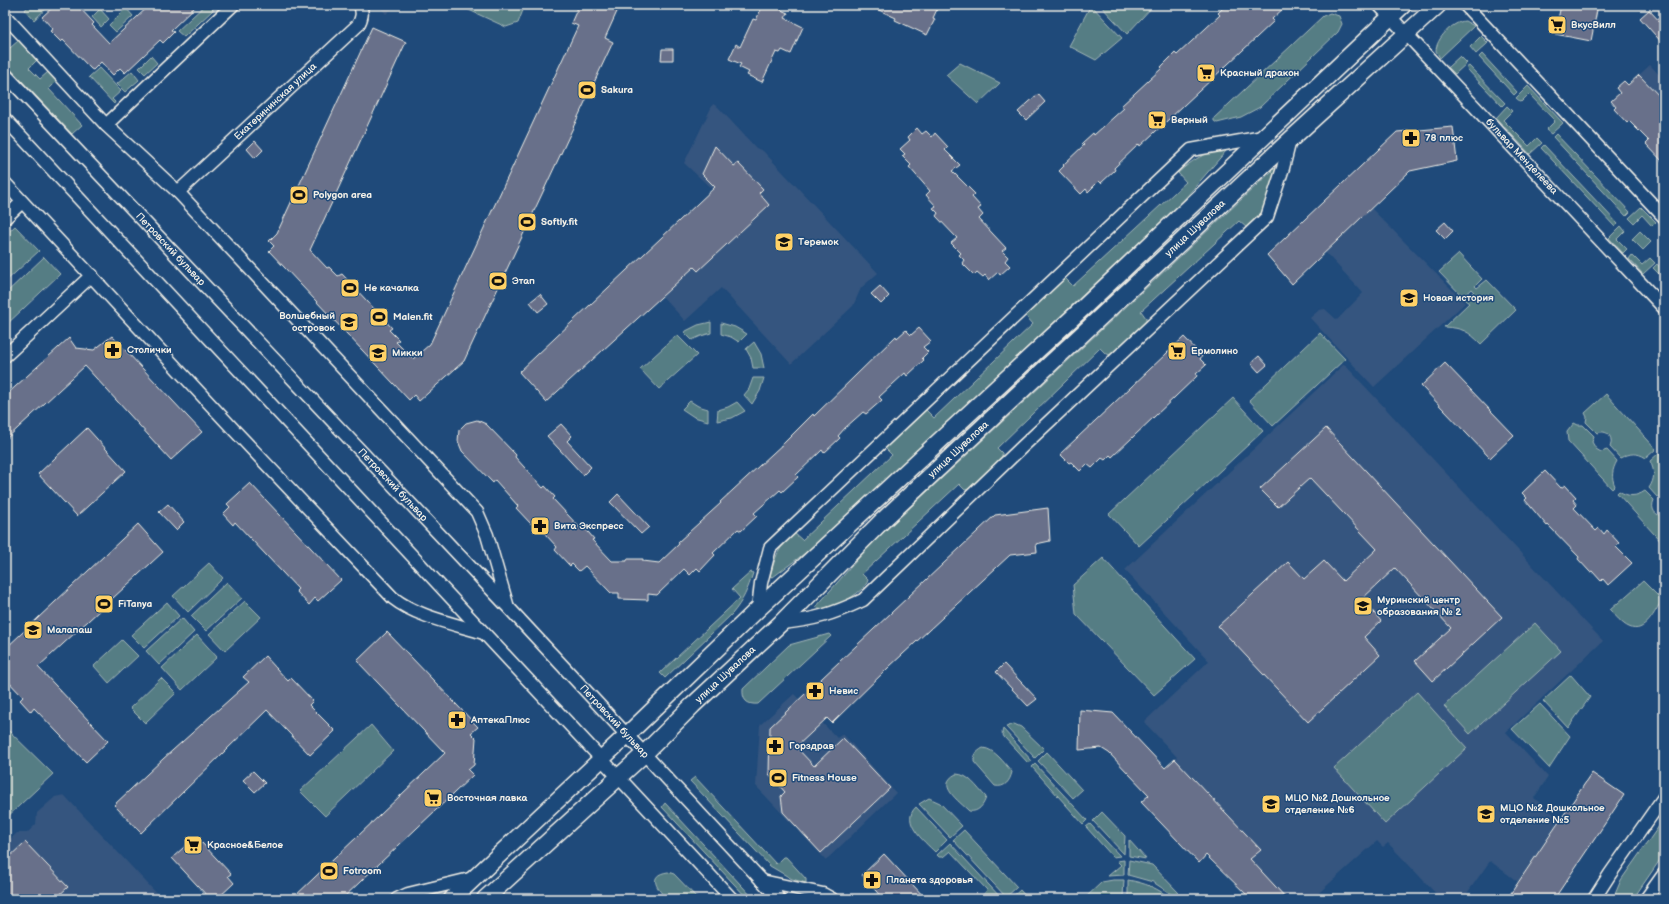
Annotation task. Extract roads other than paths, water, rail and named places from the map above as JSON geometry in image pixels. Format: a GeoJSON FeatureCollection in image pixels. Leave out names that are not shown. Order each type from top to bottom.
{"type":"FeatureCollection","features":[{"type":"Feature","properties":{"kind":"street"},"geometry":{"type":"LineString","coordinates":[[106,125],[233,5]]}},
{"type":"Feature","properties":{"kind":"street","name":"Екатерининская улица"},"geometry":{"type":"LineString","coordinates":[[178,192],[358,25],[362,19],[363,12],[360,5]]}},
{"type":"Feature","properties":{"kind":"street","name":"бульвар Менделеева"},"geometry":{"type":"LineString","coordinates":[[1379,5],[1664,308]]}},
{"type":"Feature","properties":{"kind":"street","name":"улица Шувалова"},"geometry":{"type":"LineString","coordinates":[[452,899],[627,736],[758,609],[1084,307],[1403,5]]}},
{"type":"Feature","properties":{"kind":"street","name":"улица Шувалова"},"geometry":{"type":"LineString","coordinates":[[488,897],[644,754],[693,705],[781,623],[882,521],[1290,140],[1438,5]]}},
{"type":"Feature","properties":{"kind":"street"},"geometry":{"type":"LineString","coordinates":[[1465,5],[1664,218]]}},
{"type":"Feature","properties":{"kind":"street"},"geometry":{"type":"LineString","coordinates":[[5,16],[106,125],[178,192],[476,512],[488,535],[508,607]]}},
{"type":"Feature","properties":{"kind":"street","name":"Петровский бульвар"},"geometry":{"type":"LineString","coordinates":[[5,74],[508,607],[778,899]]}},
{"type":"Feature","properties":{"kind":"street"},"geometry":{"type":"LineString","coordinates":[[5,119],[732,899]]}},
{"type":"Feature","properties":{"kind":"street"},"geometry":{"type":"LineString","coordinates":[[758,609],[761,583],[770,548],[1191,150],[1263,137]]}},
{"type":"Feature","properties":{"kind":"street"},"geometry":{"type":"LineString","coordinates":[[781,623],[807,621],[839,612],[863,600],[1022,447],[1266,217],[1283,168],[1290,140]]}},
{"type":"Feature","properties":{"kind":"street"},"geometry":{"type":"LineString","coordinates":[[5,183],[92,275],[235,431],[393,598],[400,604],[432,618],[486,634]]}},
{"type":"Feature","properties":{"kind":"street"},"geometry":{"type":"LineString","coordinates":[[5,218],[22,202]]}},
{"type":"Feature","properties":{"kind":"street"},"geometry":{"type":"LineString","coordinates":[[5,356],[92,275]]}},
{"type":"Feature","properties":{"kind":"street"},"geometry":{"type":"LineString","coordinates":[[1594,899],[1664,797]]}},
{"type":"Feature","properties":{"kind":"street"},"geometry":{"type":"LineString","coordinates":[[1646,899],[1664,874]]}},
{"type":"Feature","properties":{"kind":"street"},"geometry":{"type":"LineString","coordinates":[[397,899],[408,894],[475,878]]}},
{"type":"Feature","properties":{"kind":"street"},"geometry":{"type":"LineString","coordinates":[[762,881],[823,894],[832,899]]}},
{"type":"Feature","properties":{"kind":"place","name":"ВкусВилл"},"geometry":{"type":"Point","coordinates":[1557,25]}},
{"type":"Feature","properties":{"kind":"place","name":"Красный дракон"},"geometry":{"type":"Point","coordinates":[1206,73]}},
{"type":"Feature","properties":{"kind":"place","name":"Sakura"},"geometry":{"type":"Point","coordinates":[587,90]}},
{"type":"Feature","properties":{"kind":"place","name":"Верный"},"geometry":{"type":"Point","coordinates":[1157,120]}},
{"type":"Feature","properties":{"kind":"place","name":"78 плюс"},"geometry":{"type":"Point","coordinates":[1411,138]}},
{"type":"Feature","properties":{"kind":"place","name":"Polygon area"},"geometry":{"type":"Point","coordinates":[299,195]}},
{"type":"Feature","properties":{"kind":"place","name":"Softly.fit"},"geometry":{"type":"Point","coordinates":[527,222]}},
{"type":"Feature","properties":{"kind":"place","name":"Теремок"},"geometry":{"type":"Point","coordinates":[784,242]}},
{"type":"Feature","properties":{"kind":"place","name":"Этап"},"geometry":{"type":"Point","coordinates":[498,281]}},
{"type":"Feature","properties":{"kind":"place","name":"Не качалка"},"geometry":{"type":"Point","coordinates":[350,288]}},
{"type":"Feature","properties":{"kind":"place","name":"Новая история"},"geometry":{"type":"Point","coordinates":[1409,298]}},
{"type":"Feature","properties":{"kind":"place","name":"Malen.fit"},"geometry":{"type":"Point","coordinates":[379,317]}},
{"type":"Feature","properties":{"kind":"place","name":"Волшебный островок"},"geometry":{"type":"Point","coordinates":[349,322]}},
{"type":"Feature","properties":{"kind":"place","name":"Столички"},"geometry":{"type":"Point","coordinates":[113,350]}},
{"type":"Feature","properties":{"kind":"place","name":"Ермолино"},"geometry":{"type":"Point","coordinates":[1177,351]}},
{"type":"Feature","properties":{"kind":"place","name":"Микки"},"geometry":{"type":"Point","coordinates":[378,353]}},
{"type":"Feature","properties":{"kind":"place","name":"Вита Экспресс"},"geometry":{"type":"Point","coordinates":[540,526]}},
{"type":"Feature","properties":{"kind":"place","name":"FiTanya"},"geometry":{"type":"Point","coordinates":[104,604]}},
{"type":"Feature","properties":{"kind":"place","name":"Муринский центр образования № 2"},"geometry":{"type":"Point","coordinates":[1363,606]}},
{"type":"Feature","properties":{"kind":"place","name":"Малапаш"},"geometry":{"type":"Point","coordinates":[33,630]}},
{"type":"Feature","properties":{"kind":"place","name":"Невис"},"geometry":{"type":"Point","coordinates":[815,691]}},
{"type":"Feature","properties":{"kind":"place","name":"АптекаПлюс"},"geometry":{"type":"Point","coordinates":[457,720]}},
{"type":"Feature","properties":{"kind":"place","name":"Горздрав"},"geometry":{"type":"Point","coordinates":[775,746]}},
{"type":"Feature","properties":{"kind":"place","name":"Fitness House"},"geometry":{"type":"Point","coordinates":[778,778]}},
{"type":"Feature","properties":{"kind":"place","name":"Восточная лавка"},"geometry":{"type":"Point","coordinates":[433,798]}},
{"type":"Feature","properties":{"kind":"place","name":"МЦО №2 Дошкольное отделение №6"},"geometry":{"type":"Point","coordinates":[1271,804]}},
{"type":"Feature","properties":{"kind":"place","name":"МЦО №2 Дошкольное отделение №5"},"geometry":{"type":"Point","coordinates":[1486,814]}},
{"type":"Feature","properties":{"kind":"place","name":"Красное&Белое"},"geometry":{"type":"Point","coordinates":[193,845]}},
{"type":"Feature","properties":{"kind":"place","name":"Fotroom"},"geometry":{"type":"Point","coordinates":[329,871]}},
{"type":"Feature","properties":{"kind":"place","name":"Планета здоровья"},"geometry":{"type":"Point","coordinates":[872,880]}}]}
